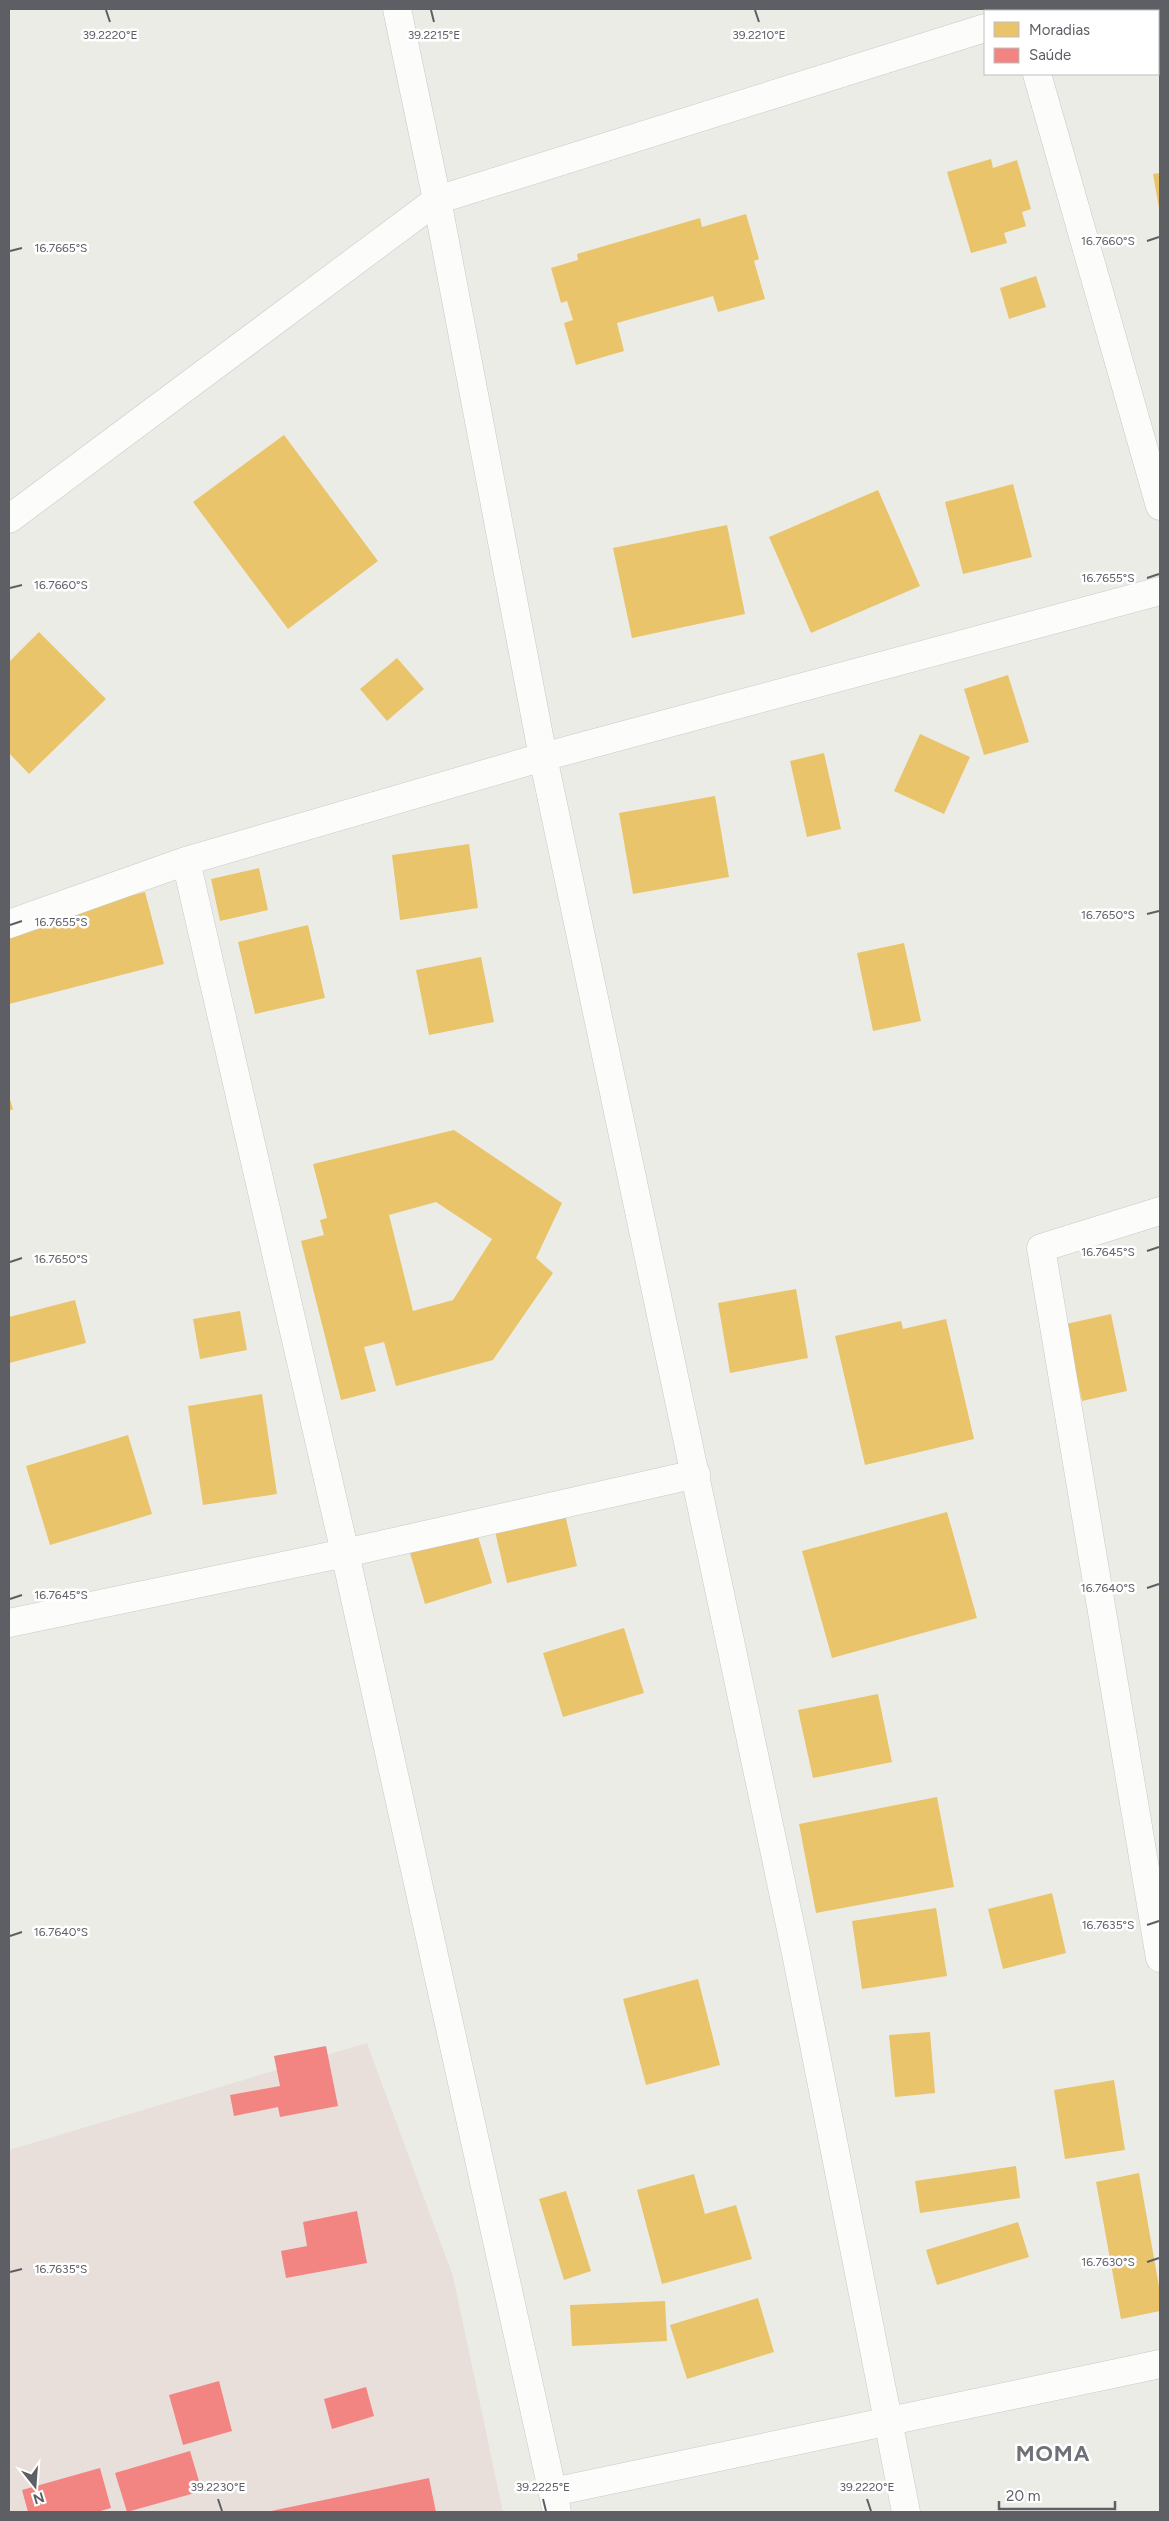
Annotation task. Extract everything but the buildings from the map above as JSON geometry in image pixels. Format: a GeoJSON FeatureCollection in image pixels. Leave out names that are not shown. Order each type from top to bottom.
{"type":"FeatureCollection","features":[{"type":"Feature","properties":{"kind":"street"},"geometry":{"type":"LineString","coordinates":[[397,9],[437,200],[544,757],[796,1953],[906,2512]]}},
{"type":"Feature","properties":{"kind":"street"},"geometry":{"type":"LineString","coordinates":[[9,519],[437,200],[984,28]]}},
{"type":"Feature","properties":{"kind":"street"},"geometry":{"type":"LineString","coordinates":[[1037,75],[1160,506]]}},
{"type":"Feature","properties":{"kind":"street"},"geometry":{"type":"LineString","coordinates":[[9,924],[186,861],[544,757],[1160,591]]}},
{"type":"Feature","properties":{"kind":"street"},"geometry":{"type":"LineString","coordinates":[[186,861],[345,1553],[555,2502],[888,2422],[1160,2364]]}},
{"type":"Feature","properties":{"kind":"street"},"geometry":{"type":"LineString","coordinates":[[1160,1211],[1041,1248],[1160,1958]]}},
{"type":"Feature","properties":{"kind":"street"},"geometry":{"type":"LineString","coordinates":[[9,1623],[345,1553],[696,1474]]}},
{"type":"Feature","properties":{"kind":"shaded area"},"geometry":{"type":"Polygon","coordinates":[[[367,2043],[453,2276],[503,2512],[436,2512],[429,2478],[267,2512],[9,2512],[9,2150],[367,2043]]]}},
{"type":"Feature","properties":{"kind":"district","name":"MOMA"},"geometry":{"type":"Point","coordinates":[1053,2453]}}]}
